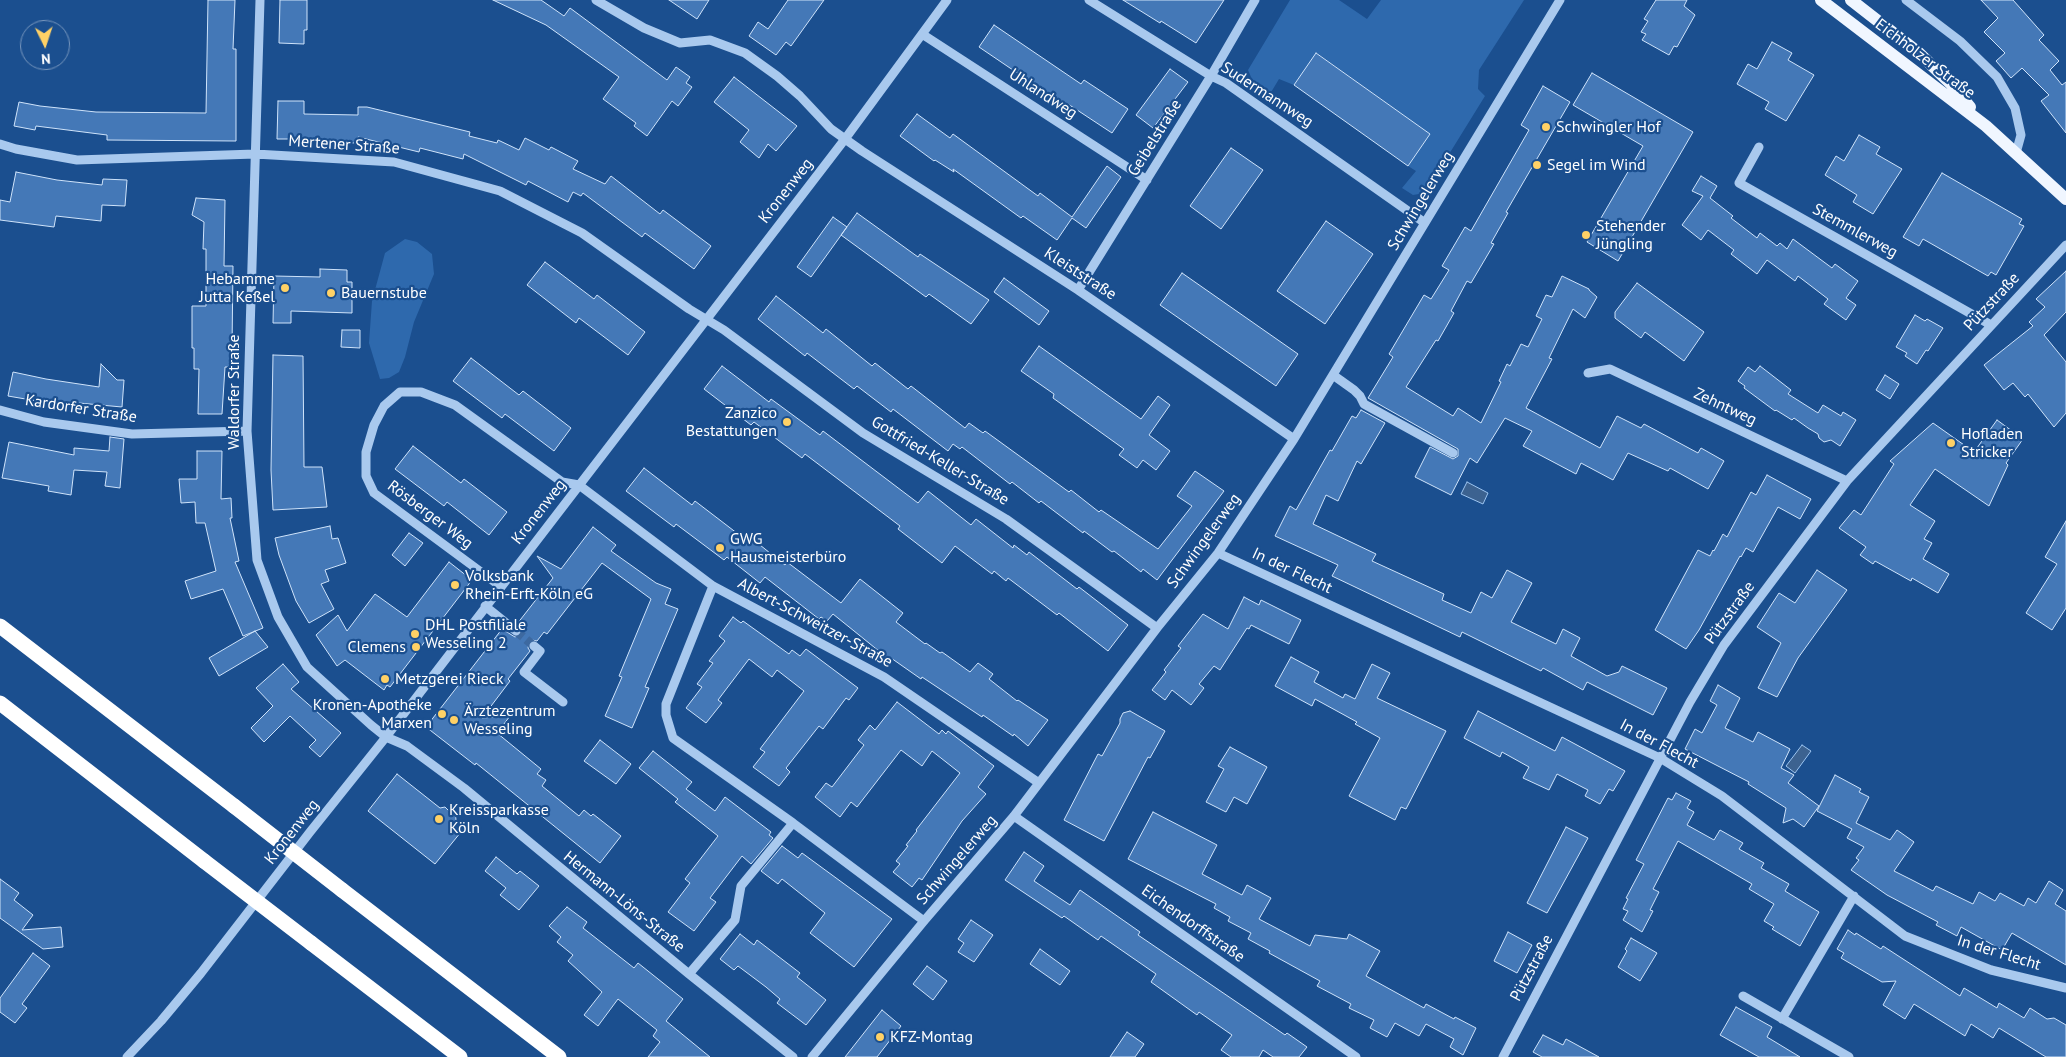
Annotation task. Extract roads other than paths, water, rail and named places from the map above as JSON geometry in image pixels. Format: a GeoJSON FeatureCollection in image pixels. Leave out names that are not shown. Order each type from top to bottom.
{"type":"FeatureCollection","features":[{"type":"Feature","properties":{"kind":"highway"},"geometry":{"type":"LineString","coordinates":[[0,626],[559,1057]]}},
{"type":"Feature","properties":{"kind":"highway"},"geometry":{"type":"LineString","coordinates":[[0,703],[460,1057]]}},
{"type":"Feature","properties":{"kind":"main road","name":"Eichholzer Straße"},"geometry":{"type":"LineString","coordinates":[[1821,0],[1986,126],[2066,199]]}},
{"type":"Feature","properties":{"kind":"main road","name":"Eichholzer Straße"},"geometry":{"type":"LineString","coordinates":[[1851,0],[1918,53],[1950,84],[1986,126]]}},
{"type":"Feature","properties":{"kind":"street","name":"Waldorfer Straße"},"geometry":{"type":"LineString","coordinates":[[260,0],[247,431],[257,560],[278,617],[308,667],[386,737]]}},
{"type":"Feature","properties":{"kind":"street","name":"Kleiststraße"},"geometry":{"type":"LineString","coordinates":[[596,0],[644,28],[680,43],[710,40],[745,54],[777,76],[800,96],[831,129],[862,152],[1078,290],[1294,439]]}},
{"type":"Feature","properties":{"kind":"street","name":"Kronenweg"},"geometry":{"type":"LineString","coordinates":[[127,1057],[202,973],[310,832],[386,737],[500,586],[845,139],[947,0]]}},
{"type":"Feature","properties":{"kind":"street","name":"Sudermannweg"},"geometry":{"type":"LineString","coordinates":[[1089,0],[1211,76],[1226,83],[1425,222]]}},
{"type":"Feature","properties":{"kind":"street","name":"Geibelstraße"},"geometry":{"type":"LineString","coordinates":[[1078,290],[1211,76],[1255,0]]}},
{"type":"Feature","properties":{"kind":"street","name":"Eichholzer Straße"},"geometry":{"type":"LineString","coordinates":[[1906,0],[1960,41],[1997,77],[2015,108],[2022,135],[2016,153]]}},
{"type":"Feature","properties":{"kind":"street","name":"Schwingelerweg"},"geometry":{"type":"LineString","coordinates":[[812,1057],[924,921],[1014,816],[1157,628],[1218,553],[1294,439],[1556,1]]}},
{"type":"Feature","properties":{"kind":"street","name":"Uhlandweg"},"geometry":{"type":"LineString","coordinates":[[922,34],[1146,180]]}},
{"type":"Feature","properties":{"kind":"street","name":"Mertener Straße"},"geometry":{"type":"LineString","coordinates":[[0,144],[77,160],[255,154],[394,162],[500,191],[582,233],[688,309],[707,319]]}},
{"type":"Feature","properties":{"kind":"street","name":"Stemmlerweg"},"geometry":{"type":"LineString","coordinates":[[1759,147],[1739,183],[1991,325]]}},
{"type":"Feature","properties":{"kind":"street","name":"Pützstraße"},"geometry":{"type":"LineString","coordinates":[[1503,1057],[1690,702],[1724,645],[1847,481],[2066,245]]}},
{"type":"Feature","properties":{"kind":"street","name":"Gottfried-Keller-Straße"},"geometry":{"type":"LineString","coordinates":[[707,319],[863,433],[1006,519],[1157,628]]}},
{"type":"Feature","properties":{"kind":"street","name":"Zehntweg"},"geometry":{"type":"LineString","coordinates":[[1588,373],[1610,369],[1847,481]]}},
{"type":"Feature","properties":{"kind":"street"},"geometry":{"type":"LineString","coordinates":[[1333,375],[1354,390],[1364,404],[1453,453]]}},
{"type":"Feature","properties":{"kind":"street","name":"Rösberger Weg"},"geometry":{"type":"LineString","coordinates":[[500,586],[374,493],[366,476],[366,452],[374,425],[384,406],[400,392],[421,392],[455,405],[562,482],[579,485]]}},
{"type":"Feature","properties":{"kind":"street","name":"Kardorfer Straße"},"geometry":{"type":"LineString","coordinates":[[0,410],[44,422],[132,434],[247,431]]}},
{"type":"Feature","properties":{"kind":"street","name":"Albert-Schweitzer-Straße"},"geometry":{"type":"LineString","coordinates":[[579,485],[713,586],[884,677],[1040,783]]}},
{"type":"Feature","properties":{"kind":"street","name":"In der Flecht"},"geometry":{"type":"LineString","coordinates":[[1218,553],[1660,758],[1722,796],[1904,936],[1991,970],[2066,988]]}},
{"type":"Feature","properties":{"kind":"street"},"geometry":{"type":"LineString","coordinates":[[713,586],[666,704],[668,724],[673,738],[793,823],[924,921]]}},
{"type":"Feature","properties":{"kind":"street"},"geometry":{"type":"LineString","coordinates":[[485,606],[516,631]]}},
{"type":"Feature","properties":{"kind":"street"},"geometry":{"type":"LineString","coordinates":[[534,646],[540,651],[524,672],[563,702]]}},
{"type":"Feature","properties":{"kind":"street","name":"Hermann-Löns-Straße"},"geometry":{"type":"LineString","coordinates":[[386,737],[407,746],[464,788],[689,974],[793,1057]]}},
{"type":"Feature","properties":{"kind":"street","name":"Eichendorffstraße"},"geometry":{"type":"LineString","coordinates":[[1014,816],[1356,1057]]}},
{"type":"Feature","properties":{"kind":"street"},"geometry":{"type":"LineString","coordinates":[[689,974],[734,920],[741,886],[793,823]]}},
{"type":"Feature","properties":{"kind":"street"},"geometry":{"type":"LineString","coordinates":[[1782,1019],[1854,896]]}},
{"type":"Feature","properties":{"kind":"street"},"geometry":{"type":"LineString","coordinates":[[1743,996],[1849,1057]]}},
{"type":"Feature","properties":{"kind":"tunnel"},"geometry":{"type":"LineString","coordinates":[[516,631],[534,646]]}},
{"type":"Feature","properties":{"kind":"place","name":"Schwingler Hof"},"geometry":{"type":"Point","coordinates":[1546,127]}},
{"type":"Feature","properties":{"kind":"place","name":"Segel im Wind"},"geometry":{"type":"Point","coordinates":[1537,165]}},
{"type":"Feature","properties":{"kind":"place","name":"Stehender Jüngling"},"geometry":{"type":"Point","coordinates":[1586,235]}},
{"type":"Feature","properties":{"kind":"place","name":"Hebamme Jutta Keßel"},"geometry":{"type":"Point","coordinates":[285,288]}},
{"type":"Feature","properties":{"kind":"place","name":"Bauernstube"},"geometry":{"type":"Point","coordinates":[331,293]}},
{"type":"Feature","properties":{"kind":"place","name":"Zanzico Bestattungen"},"geometry":{"type":"Point","coordinates":[787,422]}},
{"type":"Feature","properties":{"kind":"place","name":"Hofladen Stricker"},"geometry":{"type":"Point","coordinates":[1951,443]}},
{"type":"Feature","properties":{"kind":"place","name":"GWG Hausmeisterbüro"},"geometry":{"type":"Point","coordinates":[720,548]}},
{"type":"Feature","properties":{"kind":"place","name":"Volksbank Rhein-Erft-Köln eG"},"geometry":{"type":"Point","coordinates":[455,585]}},
{"type":"Feature","properties":{"kind":"place","name":"DHL Postfiliale Wesseling 2"},"geometry":{"type":"Point","coordinates":[415,634]}},
{"type":"Feature","properties":{"kind":"place","name":"Clemens"},"geometry":{"type":"Point","coordinates":[416,647]}},
{"type":"Feature","properties":{"kind":"place","name":"Metzgerei Rieck"},"geometry":{"type":"Point","coordinates":[385,679]}},
{"type":"Feature","properties":{"kind":"place","name":"Kronen-Apotheke Marxen"},"geometry":{"type":"Point","coordinates":[442,714]}},
{"type":"Feature","properties":{"kind":"place","name":"Ärztezentrum Wesseling"},"geometry":{"type":"Point","coordinates":[454,720]}},
{"type":"Feature","properties":{"kind":"place","name":"Kreissparkasse Köln"},"geometry":{"type":"Point","coordinates":[439,819]}},
{"type":"Feature","properties":{"kind":"place","name":"KFZ-Montag"},"geometry":{"type":"Point","coordinates":[880,1037]}}]}
